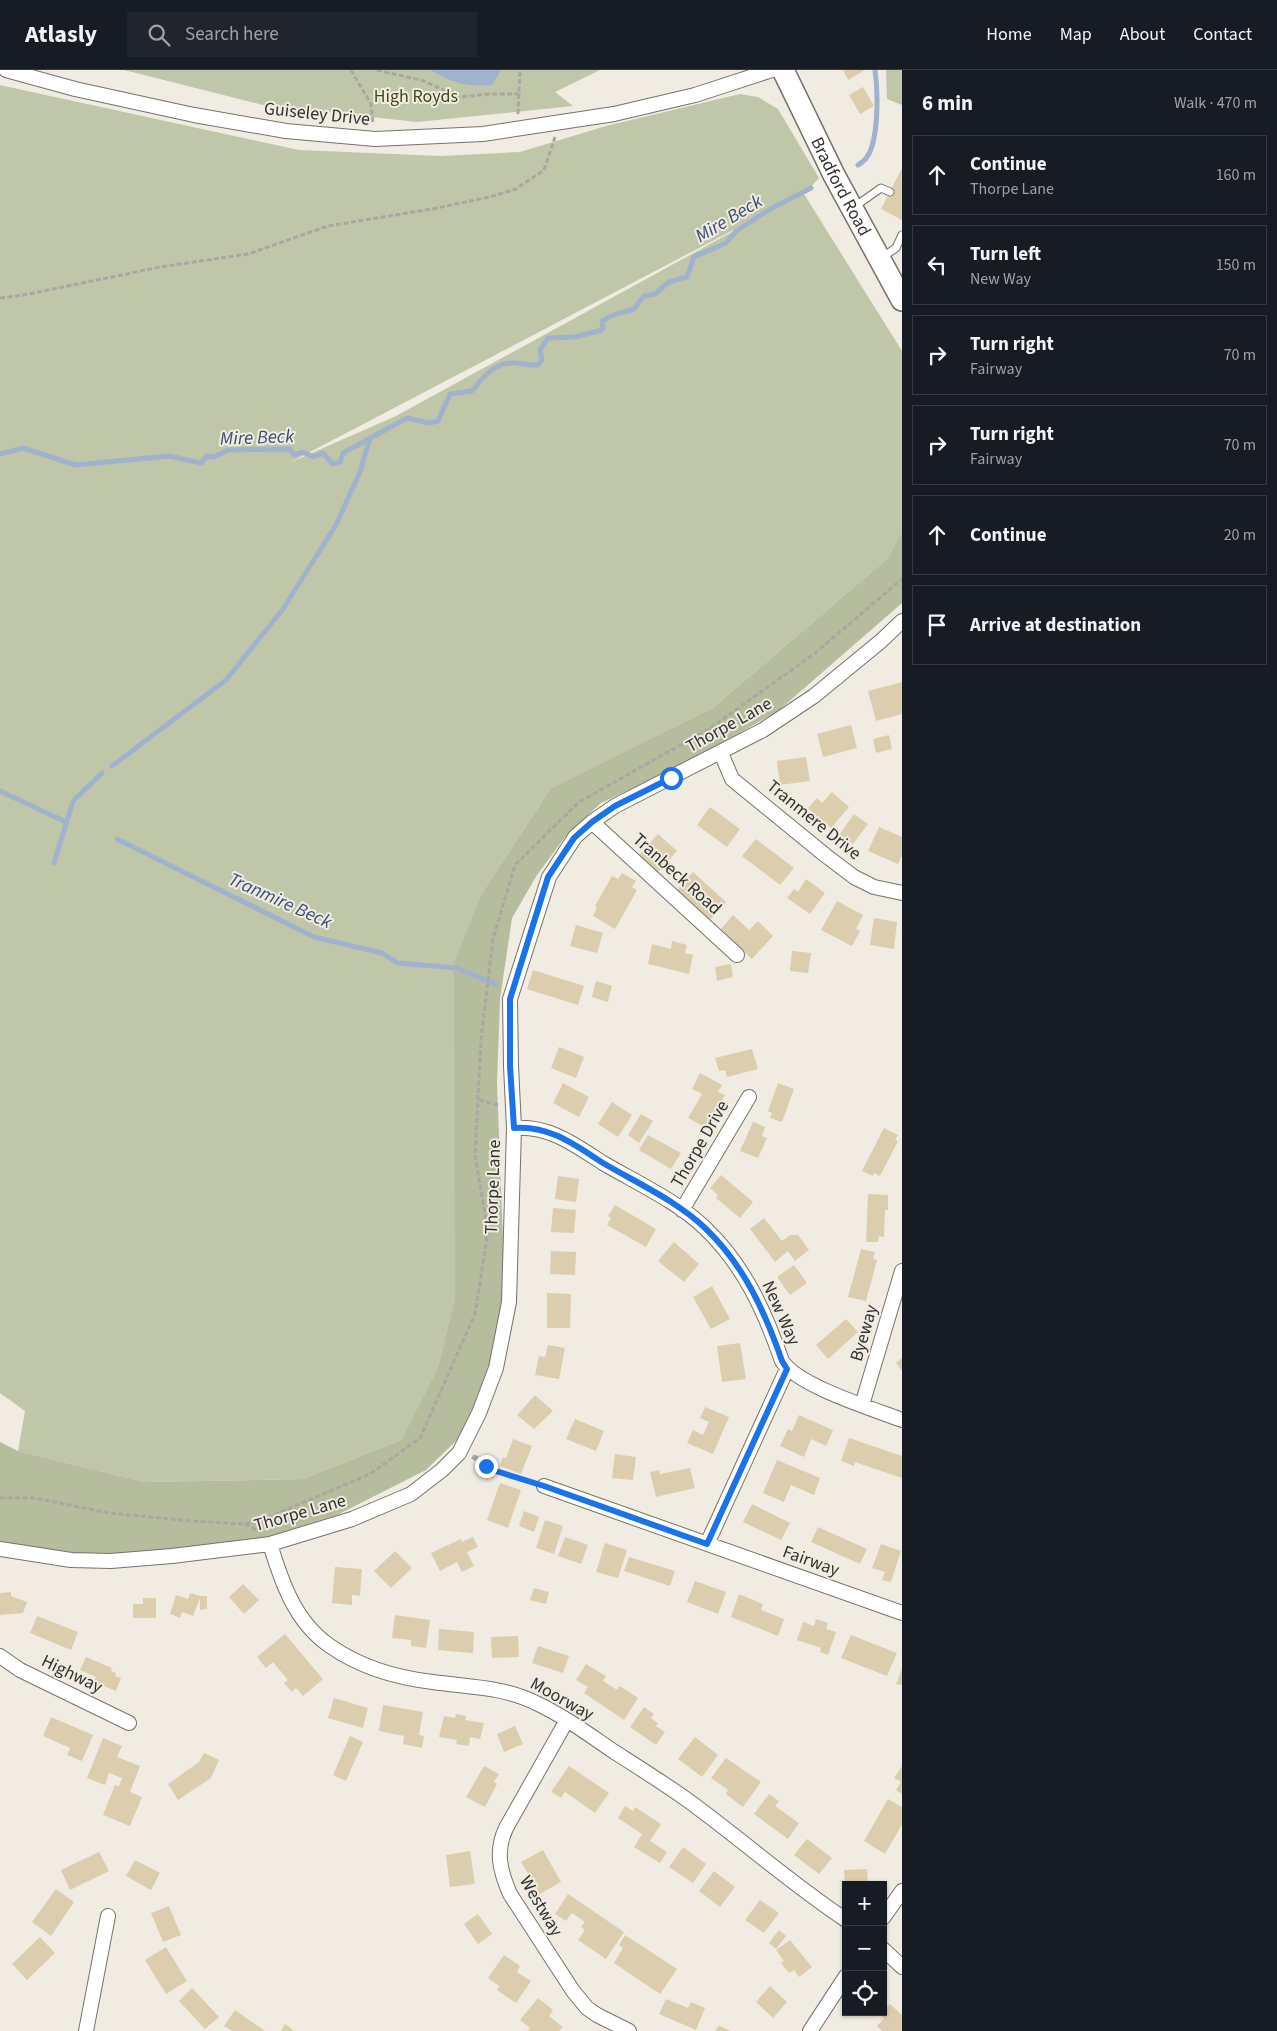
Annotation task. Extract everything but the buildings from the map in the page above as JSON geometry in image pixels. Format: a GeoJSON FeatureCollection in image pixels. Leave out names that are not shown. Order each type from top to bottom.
{"type":"FeatureCollection","features":[{"type":"Feature","properties":{"kind":"main road","name":"Bradford Road"},"geometry":{"type":"LineString","coordinates":[[783,70],[852,208],[902,300]]}},
{"type":"Feature","properties":{"kind":"street","name":"Guiseley Drive"},"geometry":{"type":"LineString","coordinates":[[6,70],[75,89],[194,115],[286,131],[375,139],[483,134],[614,114],[695,95],[772,70]]}},
{"type":"Feature","properties":{"kind":"street","name":"Thorpe Lane"},"geometry":{"type":"LineString","coordinates":[[0,1549],[71,1560],[111,1561],[172,1556],[270,1544],[352,1519],[411,1494],[442,1470],[459,1453],[479,1413],[496,1368],[508,1302],[514,1128],[510,1066],[510,999],[548,877],[574,838],[592,822],[615,806],[763,730],[814,696],[881,641],[902,620]]}},
{"type":"Feature","properties":{"kind":"street","name":"Tranmere Drive"},"geometry":{"type":"LineString","coordinates":[[720,753],[732,779],[825,855],[854,877],[874,887],[902,893]]}},
{"type":"Feature","properties":{"kind":"street","name":"Tranbeck Road"},"geometry":{"type":"LineString","coordinates":[[592,822],[737,955]]}},
{"type":"Feature","properties":{"kind":"street","name":"Thorpe Drive"},"geometry":{"type":"LineString","coordinates":[[682,1210],[749,1097]]}},
{"type":"Feature","properties":{"kind":"street","name":"New Way"},"geometry":{"type":"LineString","coordinates":[[514,1128],[534,1128],[558,1135],[682,1210],[705,1228],[741,1270],[761,1307],[782,1361],[787,1369],[805,1381],[902,1420]]}},
{"type":"Feature","properties":{"kind":"street","name":"Byeway"},"geometry":{"type":"LineString","coordinates":[[862,1405],[902,1271]]}},
{"type":"Feature","properties":{"kind":"street"},"geometry":{"type":"LineString","coordinates":[[707,1544],[787,1369]]}},
{"type":"Feature","properties":{"kind":"street","name":"Fairway"},"geometry":{"type":"LineString","coordinates":[[544,1486],[902,1613]]}},
{"type":"Feature","properties":{"kind":"street","name":"Moorway"},"geometry":{"type":"LineString","coordinates":[[270,1544],[283,1586],[303,1620],[330,1646],[358,1661],[395,1675],[515,1694],[536,1702],[567,1720],[686,1800],[842,1917]]}},
{"type":"Feature","properties":{"kind":"street","name":"Highway"},"geometry":{"type":"LineString","coordinates":[[0,1656],[20,1670],[129,1723]]}},
{"type":"Feature","properties":{"kind":"street","name":"Westway"},"geometry":{"type":"LineString","coordinates":[[567,1720],[503,1833],[500,1845],[500,1864],[503,1878],[510,1894],[573,1991],[587,2008],[629,2031]]}},
{"type":"Feature","properties":{"kind":"street"},"geometry":{"type":"LineString","coordinates":[[887,1912],[902,1890]]}},
{"type":"Feature","properties":{"kind":"street"},"geometry":{"type":"LineString","coordinates":[[86,2031],[108,1916]]}},
{"type":"Feature","properties":{"kind":"street"},"geometry":{"type":"LineString","coordinates":[[887,1952],[902,1967]]}},
{"type":"Feature","properties":{"kind":"street"},"geometry":{"type":"LineString","coordinates":[[810,2031],[842,1982]]}},
{"type":"Feature","properties":{"kind":"lane"},"geometry":{"type":"LineString","coordinates":[[852,208],[880,188],[890,192]]}},
{"type":"Feature","properties":{"kind":"lane"},"geometry":{"type":"LineString","coordinates":[[879,259],[896,248],[902,236]]}},
{"type":"Feature","properties":{"kind":"path"},"geometry":{"type":"LineString","coordinates":[[350,70],[372,104],[373,125]]}},
{"type":"Feature","properties":{"kind":"path"},"geometry":{"type":"LineString","coordinates":[[377,70],[424,81],[459,97],[519,94]]}},
{"type":"Feature","properties":{"kind":"path"},"geometry":{"type":"LineString","coordinates":[[518,107],[520,70]]}},
{"type":"Feature","properties":{"kind":"path"},"geometry":{"type":"LineString","coordinates":[[0,298],[24,295],[160,267],[248,254],[328,226],[432,209],[490,197],[516,189],[544,170],[560,122]]}},
{"type":"Feature","properties":{"kind":"path"},"geometry":{"type":"LineString","coordinates":[[0,1498],[35,1498],[110,1513],[245,1524],[262,1520],[370,1474],[420,1438],[475,1314],[487,1240],[488,1231],[475,1156],[481,1039],[489,974]]}},
{"type":"Feature","properties":{"kind":"path"},"geometry":{"type":"LineString","coordinates":[[471,1456],[486,1468],[544,1486]]}},
{"type":"Feature","properties":{"kind":"path"},"geometry":{"type":"LineString","coordinates":[[483,1458],[486,1460],[486,1468]]}},
{"type":"Feature","properties":{"kind":"green space","name":"High Royds"},"geometry":{"type":"Polygon","coordinates":[[[124,70],[600,70],[555,92],[573,106],[417,122],[263,105],[124,70]]]}},
{"type":"Feature","properties":{"kind":"green space"},"geometry":{"type":"Polygon","coordinates":[[[886,70],[902,70],[902,105],[887,99],[886,70]]]}},
{"type":"Feature","properties":{"kind":"green space"},"geometry":{"type":"Polygon","coordinates":[[[0,85],[299,150],[441,156],[520,152],[606,126],[740,94],[758,97],[778,109],[819,178],[804,194],[902,351],[902,531],[888,558],[714,707],[551,788],[482,893],[456,1141],[455,1297],[438,1367],[401,1440],[303,1479],[145,1482],[18,1451],[25,1411],[0,1393],[0,85]],[[763,215],[289,463],[396,416],[763,215]]]}},
{"type":"Feature","properties":{"kind":"green space"},"geometry":{"type":"Polygon","coordinates":[[[902,531],[902,603],[778,711],[687,763],[601,803],[565,837],[537,875],[512,918],[500,999],[497,1084],[505,1291],[491,1359],[464,1433],[426,1470],[337,1515],[267,1537],[130,1560],[80,1557],[0,1544],[0,1442],[18,1451],[145,1482],[303,1479],[401,1440],[438,1367],[455,1297],[454,964],[482,893],[551,788],[714,707],[888,558],[902,531]]]}},
{"type":"Feature","properties":{"kind":"water"},"geometry":{"type":"Polygon","coordinates":[[[430,70],[501,70],[492,85],[474,85],[459,83],[430,70]]]}},
{"type":"Feature","properties":{"kind":"waterway","name":"Mire Beck"},"geometry":{"type":"LineString","coordinates":[[858,165],[867,157],[871,149],[876,128],[877,90],[875,70]]}},
{"type":"Feature","properties":{"kind":"waterway","name":"Mire Beck"},"geometry":{"type":"LineString","coordinates":[[0,454],[23,448],[76,465],[169,456],[201,463],[207,456],[214,457],[228,450],[290,449],[294,455],[302,452],[314,457],[323,453],[333,464],[340,462],[343,453],[407,418],[429,423],[438,421],[450,394],[472,391],[488,373],[498,366],[513,363],[538,365],[542,360],[540,350],[548,338],[575,337],[602,330],[602,321],[617,314],[633,310],[644,296],[655,294],[669,282],[687,277],[694,257],[726,243],[736,231],[774,207],[811,188]]}},
{"type":"Feature","properties":{"kind":"waterway"},"geometry":{"type":"LineString","coordinates":[[112,766],[226,680],[283,609],[336,525],[360,472],[370,438]]}},
{"type":"Feature","properties":{"kind":"waterway"},"geometry":{"type":"LineString","coordinates":[[54,863],[73,801],[102,773]]}},
{"type":"Feature","properties":{"kind":"waterway"},"geometry":{"type":"LineString","coordinates":[[0,791],[66,822]]}},
{"type":"Feature","properties":{"kind":"waterway","name":"Tranmire Beck"},"geometry":{"type":"LineString","coordinates":[[117,839],[314,937],[382,953],[398,963],[457,968],[495,984]]}},
{"type":"Feature","properties":{"kind":"route"},"geometry":{"type":"LineString","coordinates":[[486,1466],[486,1468],[544,1486],[707,1544],[787,1369],[782,1361],[772,1331],[761,1307],[741,1270],[705,1228],[682,1210],[558,1135],[547,1130],[514,1128],[510,1066],[510,999],[548,877],[574,838],[592,822],[615,806],[671,778]]}}]}
